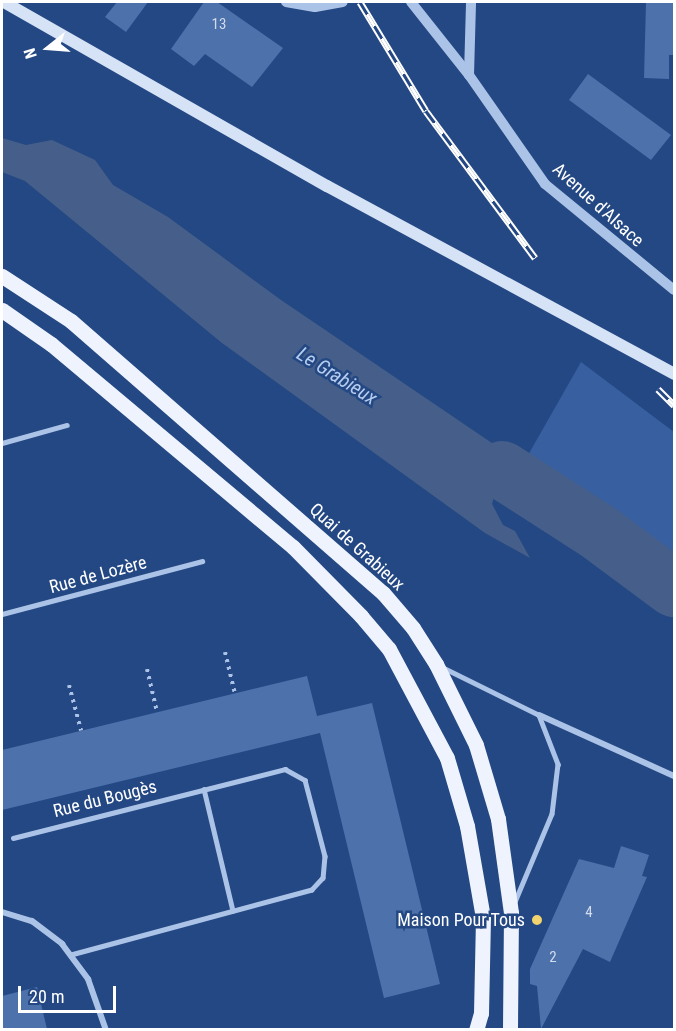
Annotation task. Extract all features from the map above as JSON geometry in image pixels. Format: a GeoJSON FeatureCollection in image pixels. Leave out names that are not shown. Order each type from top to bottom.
{"type":"FeatureCollection","features":[{"type":"Feature","properties":{"kind":"main road"},"geometry":{"type":"LineString","coordinates":[[4,2],[327,186],[675,374]]}},
{"type":"Feature","properties":{"kind":"main road","name":"Quai de Grabieux"},"geometry":{"type":"LineString","coordinates":[[2,276],[71,321],[383,593],[436,664],[476,745],[495,808],[511,913],[510,1029]]}},
{"type":"Feature","properties":{"kind":"main road"},"geometry":{"type":"LineString","coordinates":[[2,310],[51,344],[293,547],[362,616],[388,649],[447,758],[467,826],[483,918],[481,1013],[476,1029]]}},
{"type":"Feature","properties":{"kind":"street"},"geometry":{"type":"LineString","coordinates":[[286,2],[315,7],[343,2]]}},
{"type":"Feature","properties":{"kind":"street","name":"Avenue d'Alsace"},"geometry":{"type":"LineString","coordinates":[[411,2],[469,75],[545,184],[675,290]]}},
{"type":"Feature","properties":{"kind":"street"},"geometry":{"type":"LineString","coordinates":[[469,75],[471,2]]}},
{"type":"Feature","properties":{"kind":"street"},"geometry":{"type":"LineString","coordinates":[[539,715],[675,776]]}},
{"type":"Feature","properties":{"kind":"street"},"geometry":{"type":"LineString","coordinates":[[2,912],[32,921],[71,955],[88,979],[106,1029]]}},
{"type":"Feature","properties":{"kind":"lane"},"geometry":{"type":"LineString","coordinates":[[2,443],[66,425]]}},
{"type":"Feature","properties":{"kind":"lane","name":"Rue de Lozère"},"geometry":{"type":"LineString","coordinates":[[2,614],[202,561]]}},
{"type":"Feature","properties":{"kind":"lane"},"geometry":{"type":"LineString","coordinates":[[436,664],[539,715],[558,764],[552,814],[511,913]]}},
{"type":"Feature","properties":{"kind":"lane","name":"Rue du Bougès"},"geometry":{"type":"LineString","coordinates":[[13,838],[285,769],[296,772],[305,780],[325,856],[323,878],[312,890],[71,955]]}},
{"type":"Feature","properties":{"kind":"lane"},"geometry":{"type":"LineString","coordinates":[[204,789],[233,911]]}},
{"type":"Feature","properties":{"kind":"path"},"geometry":{"type":"LineString","coordinates":[[225,652],[235,693]]}},
{"type":"Feature","properties":{"kind":"path"},"geometry":{"type":"LineString","coordinates":[[147,669],[158,712]]}},
{"type":"Feature","properties":{"kind":"path"},"geometry":{"type":"LineString","coordinates":[[69,685],[81,730]]}},
{"type":"Feature","properties":{"kind":"shaded area"},"geometry":{"type":"Polygon","coordinates":[[[581,362],[674,432],[674,552],[523,464],[581,362]]]}},
{"type":"Feature","properties":{"kind":"water"},"geometry":{"type":"Polygon","coordinates":[[[2,138],[26,145],[52,140],[95,160],[113,185],[168,217],[281,300],[523,464],[571,514],[514,493],[494,496],[492,504],[503,525],[515,531],[530,558],[485,533],[222,343],[25,181],[2,172],[2,138]]]}},
{"type":"Feature","properties":{"kind":"building"},"geometry":{"type":"Polygon","coordinates":[[[117,2],[148,2],[126,32],[105,17],[117,2]]]}},
{"type":"Feature","properties":{"kind":"building"},"geometry":{"type":"Polygon","coordinates":[[[204,2],[217,2],[283,48],[252,87],[205,54],[194,66],[171,49],[204,2]]]}},
{"type":"Feature","properties":{"kind":"building"},"geometry":{"type":"Polygon","coordinates":[[[646,2],[675,2],[675,55],[669,55],[669,79],[644,78],[646,2]]]}},
{"type":"Feature","properties":{"kind":"building"},"geometry":{"type":"Polygon","coordinates":[[[588,74],[671,135],[651,160],[569,100],[588,74]]]}},
{"type":"Feature","properties":{"kind":"building"},"geometry":{"type":"Polygon","coordinates":[[[307,676],[317,716],[372,703],[440,984],[384,998],[320,733],[2,810],[2,750],[307,676]]]}},
{"type":"Feature","properties":{"kind":"building"},"geometry":{"type":"Polygon","coordinates":[[[621,846],[649,855],[642,876],[647,877],[610,962],[583,949],[541,1029],[537,986],[530,984],[530,969],[579,859],[614,868],[621,846]]]}},
{"type":"Feature","properties":{"kind":"building"},"geometry":{"type":"Polygon","coordinates":[[[37,987],[47,1029],[2,1029],[2,996],[37,987]]]}},
{"type":"Feature","properties":{"kind":"waterway","name":"Le Grabieux"},"geometry":{"type":"LineString","coordinates":[[502,470],[597,531],[674,588]]}},
{"type":"Feature","properties":{"kind":"railway"},"geometry":{"type":"LineString","coordinates":[[360,2],[426,111],[535,258]]}},
{"type":"Feature","properties":{"kind":"railway"},"geometry":{"type":"LineString","coordinates":[[658,389],[674,405]]}},
{"type":"Feature","properties":{"kind":"place","name":"Maison Pour Tous"},"geometry":{"type":"Point","coordinates":[537,920]}}]}
